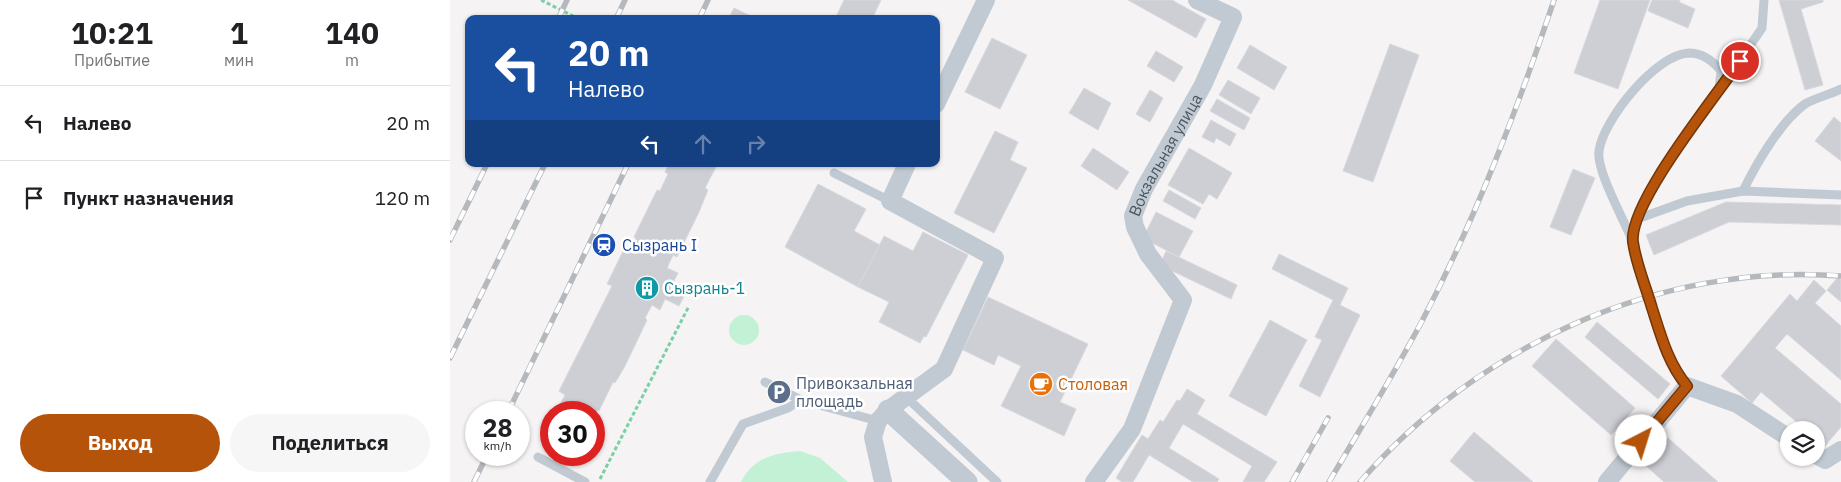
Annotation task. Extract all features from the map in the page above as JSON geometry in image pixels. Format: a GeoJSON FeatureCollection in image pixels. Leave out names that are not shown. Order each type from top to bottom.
{"type":"FeatureCollection","features":[{"type":"Feature","properties":{"kind":"street"},"geometry":{"type":"LineString","coordinates":[[940,96],[986,0]]}},
{"type":"Feature","properties":{"kind":"street","name":"Вокзальная улица"},"geometry":{"type":"LineString","coordinates":[[1094,482],[1132,429],[1183,300],[1148,254],[1135,227],[1133,216],[1144,189],[1203,85],[1233,17],[1197,0]]}},
{"type":"Feature","properties":{"kind":"street"},"geometry":{"type":"LineString","coordinates":[[885,480],[873,437],[883,416],[944,369],[995,258],[890,201],[906,167]]}},
{"type":"Feature","properties":{"kind":"street"},"geometry":{"type":"LineString","coordinates":[[1607,482],[1687,386],[1737,404],[1780,432]]}},
{"type":"Feature","properties":{"kind":"street"},"geometry":{"type":"LineString","coordinates":[[883,416],[967,482]]}},
{"type":"Feature","properties":{"kind":"street"},"geometry":{"type":"LineString","coordinates":[[1825,460],[1841,450]]}},
{"type":"Feature","properties":{"kind":"lane"},"geometry":{"type":"LineString","coordinates":[[1632,240],[1638,218],[1660,171],[1719,91],[1762,28],[1764,0]]}},
{"type":"Feature","properties":{"kind":"lane"},"geometry":{"type":"LineString","coordinates":[[1687,386],[1674,370],[1662,339],[1632,240],[1604,178],[1598,152],[1606,129],[1624,102],[1655,69],[1675,57],[1689,53],[1704,56],[1715,63],[1721,71],[1719,91]]}},
{"type":"Feature","properties":{"kind":"lane"},"geometry":{"type":"LineString","coordinates":[[1742,191],[1752,171],[1784,126],[1800,109],[1806,103],[1841,89]]}},
{"type":"Feature","properties":{"kind":"lane"},"geometry":{"type":"LineString","coordinates":[[834,173],[890,201]]}},
{"type":"Feature","properties":{"kind":"lane"},"geometry":{"type":"LineString","coordinates":[[1638,218],[1688,201],[1742,191],[1841,196]]}},
{"type":"Feature","properties":{"kind":"lane"},"geometry":{"type":"LineString","coordinates":[[765,382],[801,400],[883,416]]}},
{"type":"Feature","properties":{"kind":"lane"},"geometry":{"type":"LineString","coordinates":[[906,397],[997,482]]}},
{"type":"Feature","properties":{"kind":"lane"},"geometry":{"type":"LineString","coordinates":[[710,482],[743,424],[788,408],[801,400]]}},
{"type":"Feature","properties":{"kind":"lane"},"geometry":{"type":"LineString","coordinates":[[538,457],[584,482]]}},
{"type":"Feature","properties":{"kind":"path"},"geometry":{"type":"LineString","coordinates":[[541,0],[568,15]]}},
{"type":"Feature","properties":{"kind":"path"},"geometry":{"type":"LineString","coordinates":[[598,482],[690,306]]}},
{"type":"Feature","properties":{"kind":"green space"},"geometry":{"type":"Polygon","coordinates":[[[744,315],[750,316],[758,324],[758,336],[750,344],[744,345],[738,344],[730,336],[729,330],[730,324],[738,316],[744,315]]]}},
{"type":"Feature","properties":{"kind":"green space"},"geometry":{"type":"Polygon","coordinates":[[[800,451],[820,458],[848,482],[741,482],[752,467],[765,458],[782,453],[800,451]]]}},
{"type":"Feature","properties":{"kind":"building"},"geometry":{"type":"Polygon","coordinates":[[[844,0],[881,0],[874,15],[837,15],[844,0]]]}},
{"type":"Feature","properties":{"kind":"building"},"geometry":{"type":"Polygon","coordinates":[[[1128,0],[1172,0],[1206,19],[1196,38],[1128,0]]]}},
{"type":"Feature","properties":{"kind":"building"},"geometry":{"type":"Polygon","coordinates":[[[1600,0],[1650,0],[1618,89],[1574,73],[1600,0]]]}},
{"type":"Feature","properties":{"kind":"building"},"geometry":{"type":"Polygon","coordinates":[[[1652,0],[1680,0],[1679,2],[1695,9],[1688,28],[1648,11],[1652,0]]]}},
{"type":"Feature","properties":{"kind":"building"},"geometry":{"type":"Polygon","coordinates":[[[1779,0],[1823,0],[1823,2],[1801,9],[1823,85],[1805,90],[1779,0]]]}},
{"type":"Feature","properties":{"kind":"building"},"geometry":{"type":"Polygon","coordinates":[[[734,8],[749,15],[730,15],[734,8]]]}},
{"type":"Feature","properties":{"kind":"building"},"geometry":{"type":"Polygon","coordinates":[[[992,38],[1027,55],[1000,109],[965,92],[992,38]]]}},
{"type":"Feature","properties":{"kind":"building"},"geometry":{"type":"Polygon","coordinates":[[[1390,44],[1419,55],[1373,182],[1343,171],[1390,44]]]}},
{"type":"Feature","properties":{"kind":"building"},"geometry":{"type":"Polygon","coordinates":[[[1250,45],[1287,67],[1274,90],[1237,68],[1250,45]]]}},
{"type":"Feature","properties":{"kind":"building"},"geometry":{"type":"Polygon","coordinates":[[[1156,51],[1183,67],[1174,82],[1147,66],[1156,51]]]}},
{"type":"Feature","properties":{"kind":"building"},"geometry":{"type":"Polygon","coordinates":[[[1228,80],[1260,98],[1251,114],[1219,95],[1228,80]]]}},
{"type":"Feature","properties":{"kind":"building"},"geometry":{"type":"Polygon","coordinates":[[[1084,88],[1111,103],[1098,130],[1069,113],[1084,88]]]}},
{"type":"Feature","properties":{"kind":"building"},"geometry":{"type":"Polygon","coordinates":[[[1150,90],[1163,98],[1150,122],[1136,114],[1150,90]]]}},
{"type":"Feature","properties":{"kind":"building"},"geometry":{"type":"Polygon","coordinates":[[[1217,99],[1250,118],[1244,130],[1210,111],[1217,99]]]}},
{"type":"Feature","properties":{"kind":"building"},"geometry":{"type":"Polygon","coordinates":[[[1834,117],[1841,123],[1841,161],[1815,141],[1834,117]]]}},
{"type":"Feature","properties":{"kind":"building"},"geometry":{"type":"Polygon","coordinates":[[[1211,120],[1236,134],[1230,146],[1216,138],[1214,143],[1202,137],[1211,120]]]}},
{"type":"Feature","properties":{"kind":"building"},"geometry":{"type":"Polygon","coordinates":[[[995,131],[1018,142],[1010,160],[1027,168],[994,233],[954,213],[995,131]]]}},
{"type":"Feature","properties":{"kind":"building"},"geometry":{"type":"Polygon","coordinates":[[[1093,148],[1129,172],[1117,190],[1081,166],[1093,148]]]}},
{"type":"Feature","properties":{"kind":"building"},"geometry":{"type":"Polygon","coordinates":[[[1189,148],[1232,173],[1217,199],[1209,194],[1203,204],[1168,185],[1189,148]]]}},
{"type":"Feature","properties":{"kind":"building","name":"Сызрань-1"},"geometry":{"type":"Polygon","coordinates":[[[668,167],[716,167],[705,188],[708,190],[699,212],[677,257],[673,255],[667,268],[678,273],[673,283],[687,290],[679,306],[665,299],[660,310],[652,305],[625,366],[615,383],[613,382],[604,401],[562,401],[565,395],[559,391],[612,286],[607,284],[625,247],[631,250],[636,238],[634,237],[657,190],[660,191],[668,174],[665,172],[668,167]]]}},
{"type":"Feature","properties":{"kind":"building"},"geometry":{"type":"Polygon","coordinates":[[[1573,169],[1595,178],[1571,235],[1550,227],[1573,169]]]}},
{"type":"Feature","properties":{"kind":"building"},"geometry":{"type":"Polygon","coordinates":[[[818,184],[866,209],[854,231],[880,245],[858,287],[785,247],[818,184]]]}},
{"type":"Feature","properties":{"kind":"building"},"geometry":{"type":"Polygon","coordinates":[[[1169,190],[1201,208],[1195,219],[1163,201],[1169,190]]]}},
{"type":"Feature","properties":{"kind":"building"},"geometry":{"type":"Polygon","coordinates":[[[1726,202],[1841,205],[1841,225],[1729,222],[1654,255],[1646,235],[1726,202]]]}},
{"type":"Feature","properties":{"kind":"building"},"geometry":{"type":"Polygon","coordinates":[[[1156,212],[1193,231],[1179,257],[1143,238],[1156,212]]]}},
{"type":"Feature","properties":{"kind":"building"},"geometry":{"type":"Polygon","coordinates":[[[923,232],[968,255],[926,337],[924,336],[920,343],[879,322],[889,302],[858,287],[884,236],[913,251],[923,232]]]}},
{"type":"Feature","properties":{"kind":"building"},"geometry":{"type":"Polygon","coordinates":[[[1166,251],[1237,285],[1231,299],[1160,265],[1166,251]]]}},
{"type":"Feature","properties":{"kind":"building"},"geometry":{"type":"Polygon","coordinates":[[[1279,254],[1348,288],[1340,305],[1360,315],[1320,397],[1299,386],[1322,340],[1315,337],[1333,300],[1272,269],[1279,254]]]}},
{"type":"Feature","properties":{"kind":"building"},"geometry":{"type":"Polygon","coordinates":[[[1838,277],[1841,280],[1841,302],[1827,290],[1838,277]]]}},
{"type":"Feature","properties":{"kind":"building"},"geometry":{"type":"Polygon","coordinates":[[[1814,280],[1826,291],[1815,303],[1841,326],[1841,380],[1787,334],[1775,348],[1841,404],[1841,427],[1825,446],[1825,421],[1795,421],[1761,392],[1752,403],[1721,376],[1790,294],[1797,301],[1814,280]]]}},
{"type":"Feature","properties":{"kind":"building","name":"Столовая"},"geometry":{"type":"Polygon","coordinates":[[[988,297],[1088,344],[1060,402],[1076,409],[1064,436],[1001,406],[1021,366],[998,355],[994,365],[963,350],[988,297]]]}},
{"type":"Feature","properties":{"kind":"building"},"geometry":{"type":"Polygon","coordinates":[[[1270,320],[1307,340],[1266,416],[1229,396],[1270,320]]]}},
{"type":"Feature","properties":{"kind":"building"},"geometry":{"type":"Polygon","coordinates":[[[1597,322],[1670,384],[1658,399],[1585,337],[1597,322]]]}},
{"type":"Feature","properties":{"kind":"building"},"geometry":{"type":"Polygon","coordinates":[[[1556,339],[1635,408],[1611,435],[1532,366],[1556,339]]]}},
{"type":"Feature","properties":{"kind":"building"},"geometry":{"type":"Polygon","coordinates":[[[1187,389],[1205,400],[1197,414],[1277,462],[1264,482],[1243,482],[1252,466],[1183,424],[1169,448],[1219,479],[1217,482],[1193,482],[1149,455],[1133,482],[1122,482],[1116,478],[1142,435],[1148,439],[1160,420],[1163,422],[1177,400],[1180,401],[1187,389]]]}},
{"type":"Feature","properties":{"kind":"building"},"geometry":{"type":"Polygon","coordinates":[[[1474,432],[1533,482],[1475,482],[1450,461],[1474,432]]]}},
{"type":"Feature","properties":{"kind":"building"},"geometry":{"type":"Polygon","coordinates":[[[1668,438],[1718,482],[1664,482],[1645,465],[1668,438]]]}},
{"type":"Feature","properties":{"kind":"railway"},"geometry":{"type":"LineString","coordinates":[[560,15],[567,0]]}},
{"type":"Feature","properties":{"kind":"railway"},"geometry":{"type":"LineString","coordinates":[[618,15],[625,0]]}},
{"type":"Feature","properties":{"kind":"railway"},"geometry":{"type":"LineString","coordinates":[[701,15],[708,0]]}},
{"type":"Feature","properties":{"kind":"railway"},"geometry":{"type":"LineString","coordinates":[[1329,482],[1411,342],[1442,282],[1478,203],[1510,123],[1554,0]]}},
{"type":"Feature","properties":{"kind":"railway"},"geometry":{"type":"LineString","coordinates":[[450,240],[486,167]]}},
{"type":"Feature","properties":{"kind":"railway"},"geometry":{"type":"LineString","coordinates":[[450,358],[544,167]]}},
{"type":"Feature","properties":{"kind":"railway"},"geometry":{"type":"LineString","coordinates":[[513,401],[627,167]]}},
{"type":"Feature","properties":{"kind":"railway"},"geometry":{"type":"LineString","coordinates":[[1360,482],[1407,434],[1459,390],[1516,353],[1577,323],[1641,299],[1706,283],[1773,275],[1841,276]]}},
{"type":"Feature","properties":{"kind":"railway"},"geometry":{"type":"LineString","coordinates":[[1292,482],[1328,418]]}},
{"type":"Feature","properties":{"kind":"railway"},"geometry":{"type":"LineString","coordinates":[[474,482],[482,466]]}},
{"type":"Feature","properties":{"kind":"place","name":"Сызрань I"},"geometry":{"type":"Point","coordinates":[604,245]}},
{"type":"Feature","properties":{"kind":"place","name":"Сызрань-1"},"geometry":{"type":"Point","coordinates":[647,288]}},
{"type":"Feature","properties":{"kind":"place","name":"Столовая"},"geometry":{"type":"Point","coordinates":[1041,384]}},
{"type":"Feature","properties":{"kind":"place","name":"Привокзальная площадь"},"geometry":{"type":"Point","coordinates":[779,392]}},
{"type":"Feature","properties":{"kind":"route"},"geometry":{"type":"LineString","coordinates":[[1641,441],[1687,386],[1674,370],[1662,339],[1632,240],[1638,218],[1660,171],[1707,109],[1740,61]]}}]}
